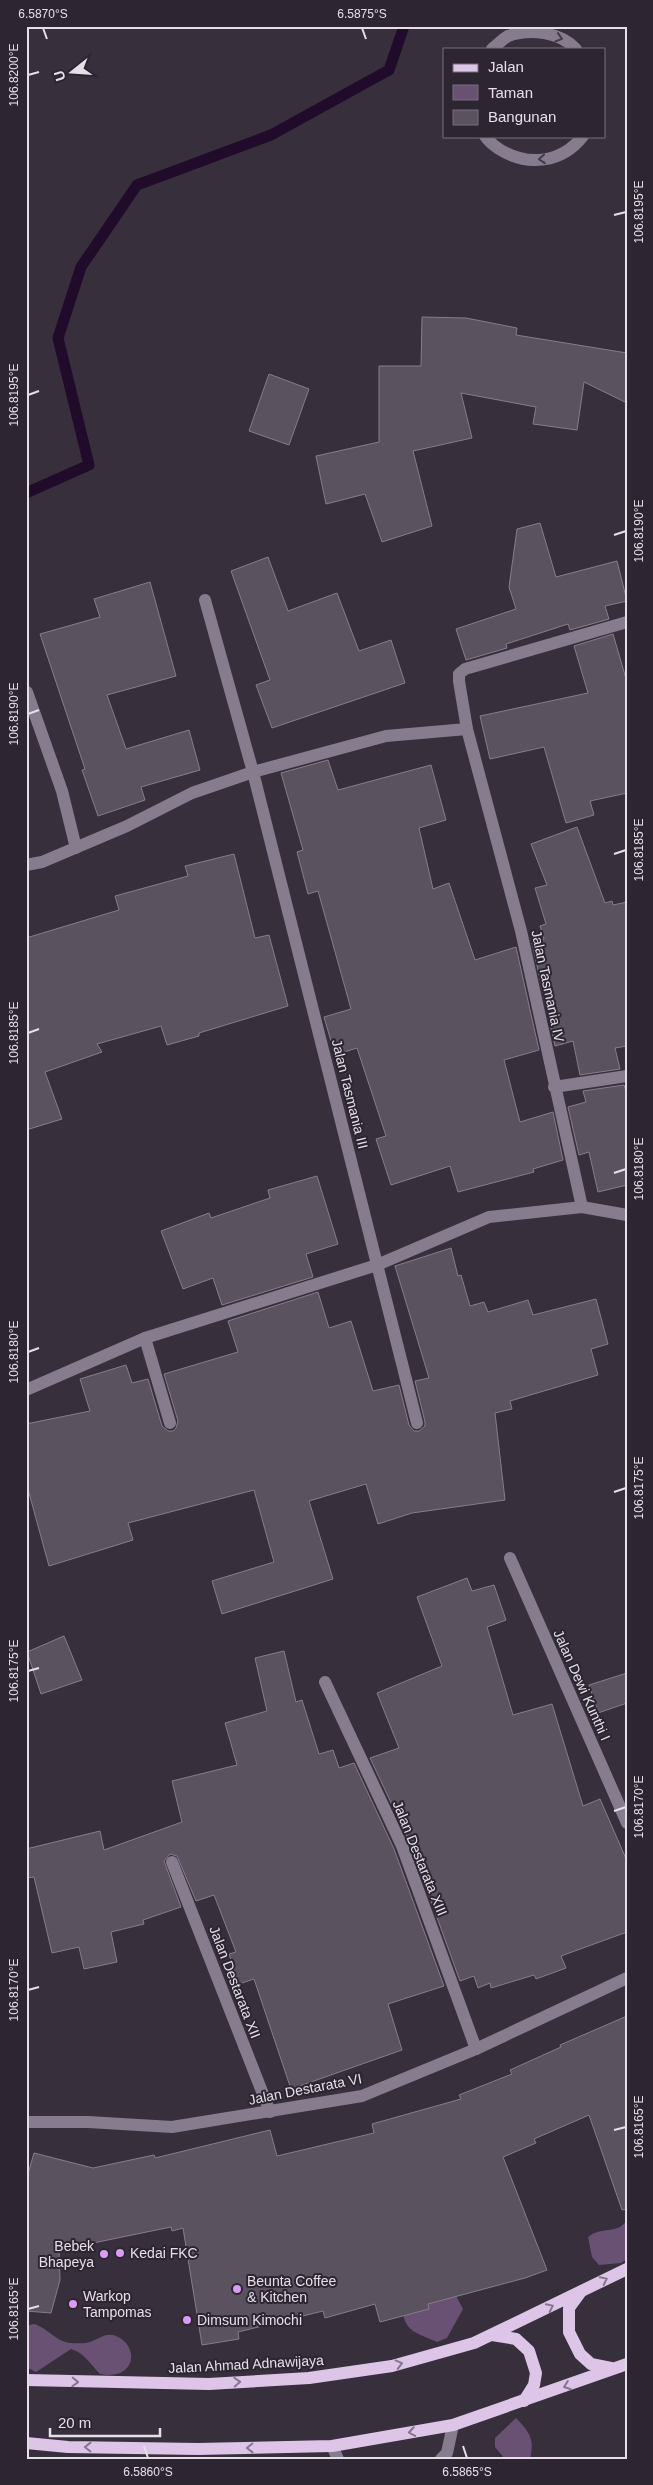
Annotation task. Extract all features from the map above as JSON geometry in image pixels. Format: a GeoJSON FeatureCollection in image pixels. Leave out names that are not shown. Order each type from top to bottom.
{"type":"FeatureCollection","features":[{"type":"Feature","properties":{"kind":"main road","name":"Jalan Ahmad Adnawijaya"},"geometry":{"type":"LineString","coordinates":[[26,2380],[209,2384],[309,2378],[392,2366],[474,2343],[627,2269]]}},
{"type":"Feature","properties":{"kind":"main road"},"geometry":{"type":"LineString","coordinates":[[581,2291],[569,2308],[569,2332],[580,2354],[592,2364],[613,2369]]}},
{"type":"Feature","properties":{"kind":"main road"},"geometry":{"type":"LineString","coordinates":[[492,2335],[516,2339],[530,2351],[536,2373],[534,2385],[524,2401]]}},
{"type":"Feature","properties":{"kind":"main road"},"geometry":{"type":"LineString","coordinates":[[26,2443],[68,2446],[198,2449],[332,2446],[453,2425],[627,2364]]}},
{"type":"Feature","properties":{"kind":"street"},"geometry":{"type":"LineString","coordinates":[[493,48],[508,36],[538,29],[568,40],[575,48]]}},
{"type":"Feature","properties":{"kind":"street"},"geometry":{"type":"LineString","coordinates":[[486,138],[488,142],[514,158],[546,160],[574,148],[582,138]]}},
{"type":"Feature","properties":{"kind":"street","name":"Jalan Tasmania III"},"geometry":{"type":"LineString","coordinates":[[205,600],[254,772],[417,1423]]}},
{"type":"Feature","properties":{"kind":"street","name":"Jalan Tasmania IV"},"geometry":{"type":"LineString","coordinates":[[582,1207],[521,931],[467,729],[458,681],[459,674],[465,669],[627,622]]}},
{"type":"Feature","properties":{"kind":"street"},"geometry":{"type":"LineString","coordinates":[[27,692],[62,791],[76,848]]}},
{"type":"Feature","properties":{"kind":"street"},"geometry":{"type":"LineString","coordinates":[[26,865],[42,862],[127,826],[192,793],[254,772],[386,736],[467,729]]}},
{"type":"Feature","properties":{"kind":"street"},"geometry":{"type":"LineString","coordinates":[[554,1087],[627,1076]]}},
{"type":"Feature","properties":{"kind":"street"},"geometry":{"type":"LineString","coordinates":[[26,1390],[145,1338],[378,1266],[489,1217],[582,1207],[627,1214]]}},
{"type":"Feature","properties":{"kind":"street"},"geometry":{"type":"LineString","coordinates":[[145,1338],[170,1423]]}},
{"type":"Feature","properties":{"kind":"street","name":"Jalan Dewi Kunthi I"},"geometry":{"type":"LineString","coordinates":[[510,1558],[627,1823]]}},
{"type":"Feature","properties":{"kind":"street","name":"Jalan Destarata XIII"},"geometry":{"type":"LineString","coordinates":[[325,1682],[402,1846],[476,2049]]}},
{"type":"Feature","properties":{"kind":"street","name":"Jalan Destarata XII"},"geometry":{"type":"LineString","coordinates":[[172,1862],[270,2112]]}},
{"type":"Feature","properties":{"kind":"street","name":"Jalan Destarata VI"},"geometry":{"type":"LineString","coordinates":[[26,2122],[88,2122],[172,2127],[362,2096],[476,2049],[627,1978]]}},
{"type":"Feature","properties":{"kind":"street"},"geometry":{"type":"LineString","coordinates":[[441,2459],[447,2453],[453,2425]]}},
{"type":"Feature","properties":{"kind":"street"},"geometry":{"type":"LineString","coordinates":[[332,2446],[338,2459]]}},
{"type":"Feature","properties":{"kind":"green space"},"geometry":{"type":"Polygon","coordinates":[[[627,2220],[627,2259],[621,2263],[599,2265],[592,2257],[588,2237],[598,2232],[619,2227],[627,2220]]]}},
{"type":"Feature","properties":{"kind":"green space"},"geometry":{"type":"Polygon","coordinates":[[[453,2290],[463,2309],[447,2338],[437,2342],[419,2334],[406,2324],[403,2311],[453,2290]]]}},
{"type":"Feature","properties":{"kind":"green space"},"geometry":{"type":"Polygon","coordinates":[[[34,2324],[61,2340],[71,2343],[86,2343],[106,2335],[116,2336],[124,2341],[129,2348],[130,2362],[121,2373],[112,2375],[100,2374],[84,2356],[71,2349],[36,2372],[26,2367],[26,2326],[34,2324]]]}},
{"type":"Feature","properties":{"kind":"green space"},"geometry":{"type":"Polygon","coordinates":[[[516,2418],[530,2436],[532,2446],[530,2459],[505,2459],[495,2447],[495,2438],[516,2418]]]}},
{"type":"Feature","properties":{"kind":"building"},"geometry":{"type":"Polygon","coordinates":[[[422,317],[466,318],[517,328],[516,335],[627,353],[627,403],[584,382],[577,430],[533,424],[536,407],[461,393],[472,438],[413,451],[432,526],[382,542],[365,494],[326,504],[316,456],[379,442],[379,366],[421,366],[422,317]]]}},
{"type":"Feature","properties":{"kind":"building"},"geometry":{"type":"Polygon","coordinates":[[[269,374],[309,389],[289,445],[249,431],[269,374]]]}},
{"type":"Feature","properties":{"kind":"building"},"geometry":{"type":"Polygon","coordinates":[[[540,523],[556,577],[617,561],[627,601],[605,606],[609,619],[570,630],[568,624],[506,644],[507,648],[466,660],[456,629],[516,609],[509,587],[517,529],[540,523]]]}},
{"type":"Feature","properties":{"kind":"building"},"geometry":{"type":"Polygon","coordinates":[[[268,557],[288,611],[337,593],[359,651],[391,640],[405,683],[272,728],[256,685],[270,680],[231,571],[268,557]]]}},
{"type":"Feature","properties":{"kind":"building"},"geometry":{"type":"Polygon","coordinates":[[[150,582],[176,676],[107,695],[126,749],[189,730],[200,770],[141,787],[145,800],[98,816],[82,770],[85,769],[40,634],[100,617],[94,599],[150,582]]]}},
{"type":"Feature","properties":{"kind":"building"},"geometry":{"type":"Polygon","coordinates":[[[613,634],[627,682],[627,793],[590,801],[594,815],[566,823],[544,747],[490,759],[480,716],[588,693],[574,646],[613,634]]]}},
{"type":"Feature","properties":{"kind":"building"},"geometry":{"type":"Polygon","coordinates":[[[328,760],[338,790],[431,765],[446,820],[419,828],[433,889],[449,883],[475,960],[516,947],[539,1050],[504,1060],[520,1122],[553,1112],[563,1160],[533,1169],[534,1172],[458,1192],[450,1166],[391,1185],[376,1139],[386,1136],[357,1048],[335,1055],[324,1017],[351,1009],[318,891],[308,894],[297,852],[303,850],[281,773],[328,760]]]}},
{"type":"Feature","properties":{"kind":"building"},"geometry":{"type":"Polygon","coordinates":[[[577,827],[605,903],[612,901],[613,905],[627,902],[627,1046],[615,1048],[620,1069],[580,1075],[573,1041],[555,1046],[532,943],[544,939],[540,926],[546,924],[535,888],[547,885],[531,844],[577,827]]]}},
{"type":"Feature","properties":{"kind":"building"},"geometry":{"type":"Polygon","coordinates":[[[234,854],[255,938],[269,935],[288,1006],[199,1033],[199,1036],[167,1045],[161,1026],[97,1044],[102,1052],[45,1072],[62,1119],[26,1130],[26,938],[119,910],[115,896],[188,876],[185,866],[234,854]]]}},
{"type":"Feature","properties":{"kind":"building"},"geometry":{"type":"Polygon","coordinates":[[[624,1085],[627,1094],[627,1185],[598,1192],[589,1152],[579,1155],[568,1107],[586,1102],[583,1091],[624,1085]]]}},
{"type":"Feature","properties":{"kind":"building"},"geometry":{"type":"Polygon","coordinates":[[[317,1176],[338,1244],[306,1254],[313,1277],[222,1305],[213,1278],[183,1289],[161,1231],[209,1213],[211,1218],[270,1198],[268,1190],[317,1176]]]}},
{"type":"Feature","properties":{"kind":"building"},"geometry":{"type":"Polygon","coordinates":[[[451,1248],[458,1276],[461,1275],[470,1306],[484,1302],[488,1312],[528,1300],[533,1315],[596,1299],[608,1344],[591,1349],[598,1375],[510,1401],[512,1409],[495,1413],[505,1500],[412,1513],[378,1524],[366,1484],[309,1501],[333,1579],[222,1614],[212,1581],[274,1562],[254,1490],[128,1523],[133,1540],[49,1566],[26,1482],[26,1424],[90,1411],[80,1379],[126,1365],[132,1383],[148,1379],[162,1426],[168,1431],[173,1431],[178,1421],[164,1374],[238,1352],[228,1321],[318,1292],[329,1328],[351,1321],[373,1391],[399,1385],[409,1425],[414,1431],[419,1431],[425,1426],[425,1422],[415,1381],[429,1378],[395,1266],[451,1248]]]}},
{"type":"Feature","properties":{"kind":"building"},"geometry":{"type":"Polygon","coordinates":[[[467,1578],[472,1591],[494,1585],[506,1620],[487,1627],[513,1715],[552,1704],[583,1806],[600,1799],[627,1861],[627,1932],[561,1956],[566,1968],[536,1979],[534,1975],[491,1988],[490,1983],[478,1988],[474,1976],[460,1981],[410,1843],[370,1758],[399,1748],[377,1693],[442,1666],[417,1597],[467,1578]]]}},
{"type":"Feature","properties":{"kind":"building"},"geometry":{"type":"Polygon","coordinates":[[[64,1636],[82,1680],[41,1694],[27,1652],[64,1636]]]}},
{"type":"Feature","properties":{"kind":"building"},"geometry":{"type":"Polygon","coordinates":[[[284,1651],[296,1702],[302,1700],[319,1754],[333,1750],[339,1768],[354,1763],[394,1849],[444,1986],[388,2004],[402,2050],[291,2089],[254,1979],[239,1984],[229,1954],[236,1952],[214,1895],[196,1901],[177,1856],[170,1854],[164,1861],[181,1907],[143,1920],[144,1924],[111,1932],[117,1962],[84,1969],[79,1947],[52,1953],[34,1877],[26,1878],[26,1849],[100,1831],[104,1850],[182,1822],[172,1781],[237,1765],[225,1723],[267,1711],[255,1658],[284,1651]]]}},
{"type":"Feature","properties":{"kind":"building"},"geometry":{"type":"Polygon","coordinates":[[[627,1673],[627,1703],[598,1713],[589,1685],[627,1673]]]}},
{"type":"Feature","properties":{"kind":"building"},"geometry":{"type":"Polygon","coordinates":[[[627,2016],[627,2209],[622,2210],[589,2115],[534,2139],[536,2143],[503,2157],[547,2270],[525,2278],[428,2304],[429,2309],[380,2322],[375,2304],[325,2318],[323,2311],[238,2332],[239,2339],[202,2345],[183,2228],[172,2231],[171,2227],[59,2250],[60,2280],[51,2313],[26,2311],[26,2181],[34,2153],[93,2168],[154,2155],[155,2158],[270,2130],[277,2156],[374,2133],[372,2124],[461,2099],[459,2095],[512,2074],[510,2070],[561,2047],[560,2045],[627,2016]]]}},
{"type":"Feature","properties":{"kind":"waterway"},"geometry":{"type":"LineString","coordinates":[[26,493],[89,465],[58,338],[81,267],[137,185],[271,135],[389,70],[404,26]]}},
{"type":"Feature","properties":{"kind":"place","name":"Kedai FKC"},"geometry":{"type":"Point","coordinates":[120,2253]}},
{"type":"Feature","properties":{"kind":"place","name":"Bebek Bhapeya"},"geometry":{"type":"Point","coordinates":[104,2254]}},
{"type":"Feature","properties":{"kind":"place","name":"Beunta Coffee & Kitchen"},"geometry":{"type":"Point","coordinates":[237,2289]}},
{"type":"Feature","properties":{"kind":"place","name":"Warkop Tampomas"},"geometry":{"type":"Point","coordinates":[73,2304]}},
{"type":"Feature","properties":{"kind":"place","name":"Dimsum Kimochi"},"geometry":{"type":"Point","coordinates":[187,2320]}}]}
